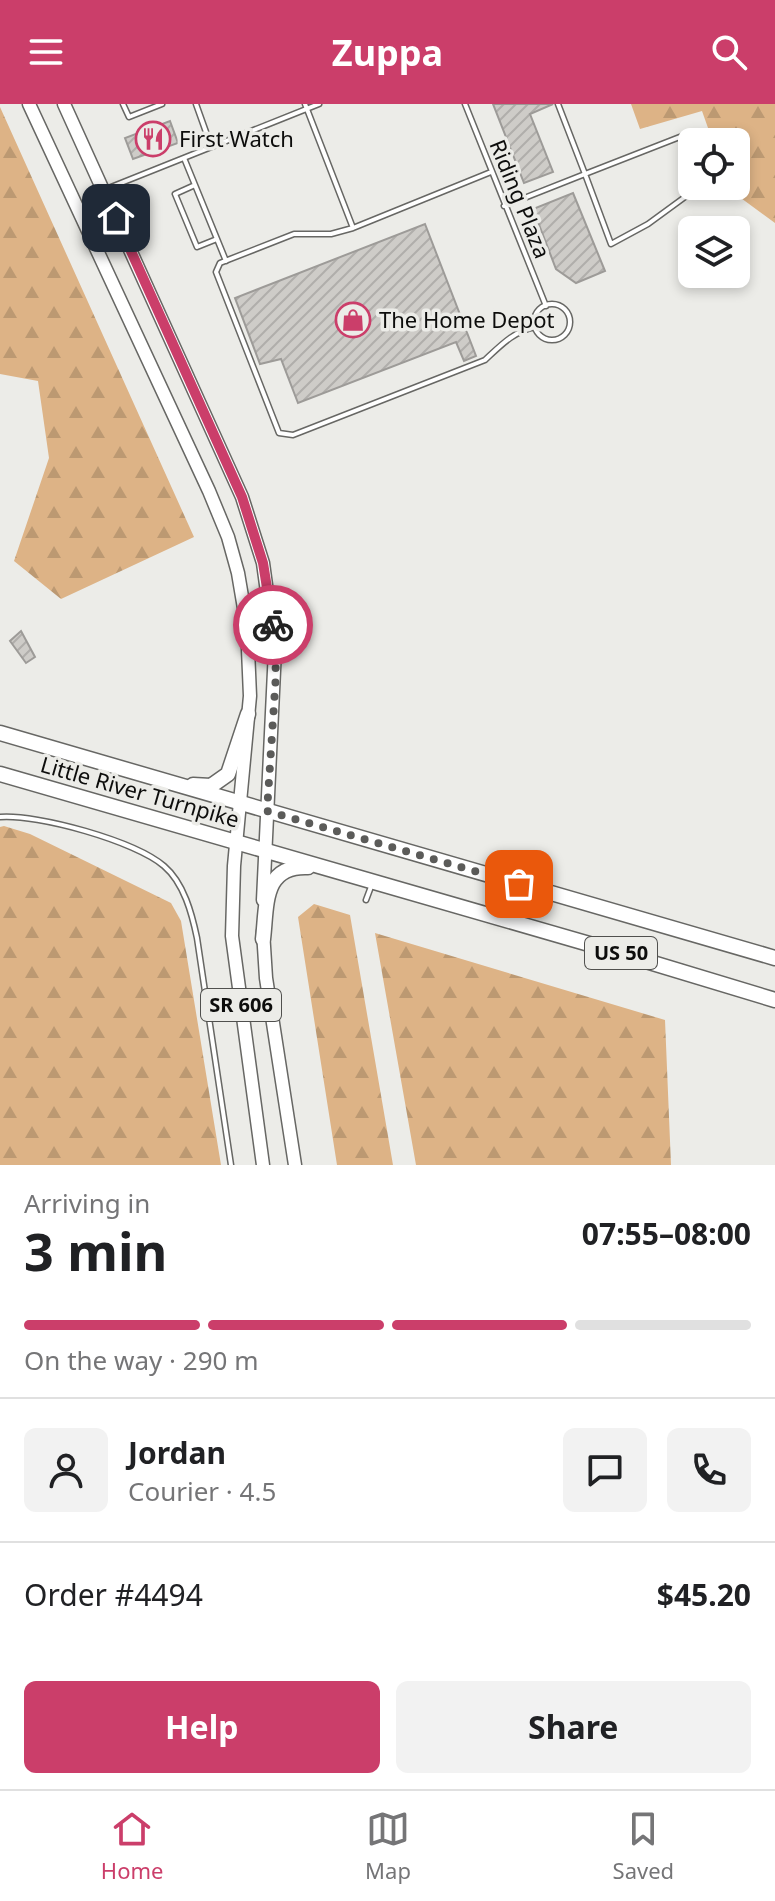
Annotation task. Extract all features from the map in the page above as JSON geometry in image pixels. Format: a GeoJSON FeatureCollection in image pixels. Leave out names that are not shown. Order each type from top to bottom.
{"type":"FeatureCollection","features":[{"type":"Feature","properties":{"kind":"highway"},"geometry":{"type":"LineString","coordinates":[[157,779],[204,786],[223,780],[232,766],[248,714]]}},
{"type":"Feature","properties":{"kind":"highway","name":"Little River Turnpike"},"geometry":{"type":"LineString","coordinates":[[0,733],[775,958]]}},
{"type":"Feature","properties":{"kind":"highway","name":"Little River Turnpike"},"geometry":{"type":"LineString","coordinates":[[0,774],[775,1000]]}},
{"type":"Feature","properties":{"kind":"highway"},"geometry":{"type":"LineString","coordinates":[[263,939],[269,891],[276,876],[297,867],[332,870]]}},
{"type":"Feature","properties":{"kind":"main road","name":"SR 606"},"geometry":{"type":"LineString","coordinates":[[29,104],[228,537],[238,573],[247,626],[250,672],[232,936],[263,1165]]}},
{"type":"Feature","properties":{"kind":"main road","name":"SR 606"},"geometry":{"type":"LineString","coordinates":[[64,104],[242,497],[257,539],[269,596],[275,650],[263,939],[272,1025],[295,1165]]}},
{"type":"Feature","properties":{"kind":"lane"},"geometry":{"type":"LineString","coordinates":[[123,104],[129,117],[162,104]]}},
{"type":"Feature","properties":{"kind":"lane"},"geometry":{"type":"LineString","coordinates":[[196,104],[211,146]]}},
{"type":"Feature","properties":{"kind":"lane"},"geometry":{"type":"LineString","coordinates":[[103,191],[319,104]]}},
{"type":"Feature","properties":{"kind":"lane","name":"Riding Plaza"},"geometry":{"type":"LineString","coordinates":[[465,104],[546,306]]}},
{"type":"Feature","properties":{"kind":"lane"},"geometry":{"type":"LineString","coordinates":[[558,104],[611,244],[648,224],[681,200]]}},
{"type":"Feature","properties":{"kind":"lane"},"geometry":{"type":"LineString","coordinates":[[306,107],[353,228]]}},
{"type":"Feature","properties":{"kind":"lane"},"geometry":{"type":"LineString","coordinates":[[504,206],[678,138]]}},
{"type":"Feature","properties":{"kind":"lane"},"geometry":{"type":"LineString","coordinates":[[184,158],[226,261]]}},
{"type":"Feature","properties":{"kind":"lane"},"geometry":{"type":"LineString","coordinates":[[491,172],[353,228],[331,234],[294,234],[220,263],[216,272],[279,433],[293,435],[485,360],[523,329],[535,327]]}},
{"type":"Feature","properties":{"kind":"lane"},"geometry":{"type":"LineString","coordinates":[[195,185],[175,194],[180,207],[197,247],[217,239]]}},
{"type":"Feature","properties":{"kind":"lane"},"geometry":{"type":"LineString","coordinates":[[556,305],[565,311],[570,321],[567,331],[553,340],[541,336],[535,327],[537,312],[546,306],[556,305]]}},
{"type":"Feature","properties":{"kind":"lane"},"geometry":{"type":"LineString","coordinates":[[0,817],[33,818],[135,850],[165,867],[176,882],[189,908],[198,942],[231,1165]]}},
{"type":"Feature","properties":{"kind":"lane"},"geometry":{"type":"LineString","coordinates":[[366,900],[373,882]]}},
{"type":"Feature","properties":{"kind":"green space"},"geometry":{"type":"Polygon","coordinates":[[[631,104],[775,104],[775,223],[744,200],[750,200],[750,128],[708,128],[702,111],[640,129],[631,104]]]}},
{"type":"Feature","properties":{"kind":"green space"},"geometry":{"type":"Polygon","coordinates":[[[0,107],[194,537],[61,599],[14,561],[49,458],[38,381],[0,374],[0,107]]]}},
{"type":"Feature","properties":{"kind":"green space"},"geometry":{"type":"Polygon","coordinates":[[[0,827],[30,834],[171,903],[181,921],[221,1165],[0,1165],[0,827]]]}},
{"type":"Feature","properties":{"kind":"green space"},"geometry":{"type":"Polygon","coordinates":[[[314,904],[350,915],[393,1165],[337,1165],[298,917],[314,904]]]}},
{"type":"Feature","properties":{"kind":"green space"},"geometry":{"type":"Polygon","coordinates":[[[375,933],[665,1020],[671,1165],[416,1165],[375,933]]]}},
{"type":"Feature","properties":{"kind":"building"},"geometry":{"type":"Polygon","coordinates":[[[493,104],[553,104],[530,114],[553,172],[524,183],[493,104]]]}},
{"type":"Feature","properties":{"kind":"building"},"geometry":{"type":"Polygon","coordinates":[[[170,121],[178,143],[133,159],[125,138],[170,121]]]}},
{"type":"Feature","properties":{"kind":"building"},"geometry":{"type":"Polygon","coordinates":[[[573,193],[605,271],[576,283],[556,269],[533,209],[573,193]]]}},
{"type":"Feature","properties":{"kind":"building","name":"The Home Depot"},"geometry":{"type":"Polygon","coordinates":[[[425,224],[476,356],[464,361],[456,342],[298,403],[281,359],[260,364],[235,298],[425,224]]]}},
{"type":"Feature","properties":{"kind":"building"},"geometry":{"type":"Polygon","coordinates":[[[21,631],[35,657],[26,663],[10,641],[21,631]]]}},
{"type":"Feature","properties":{"kind":"way so far"},"geometry":{"type":"LineString","coordinates":[[273,625],[276,674],[267,811],[519,884]]}},
{"type":"Feature","properties":{"kind":"place","name":"First Watch"},"geometry":{"type":"Point","coordinates":[153,139]}},
{"type":"Feature","properties":{"kind":"place","name":"The Home Depot"},"geometry":{"type":"Point","coordinates":[353,320]}},
{"type":"Feature","properties":{"kind":"route"},"geometry":{"type":"LineString","coordinates":[[116,218],[242,497],[263,563],[273,625]]}}]}
